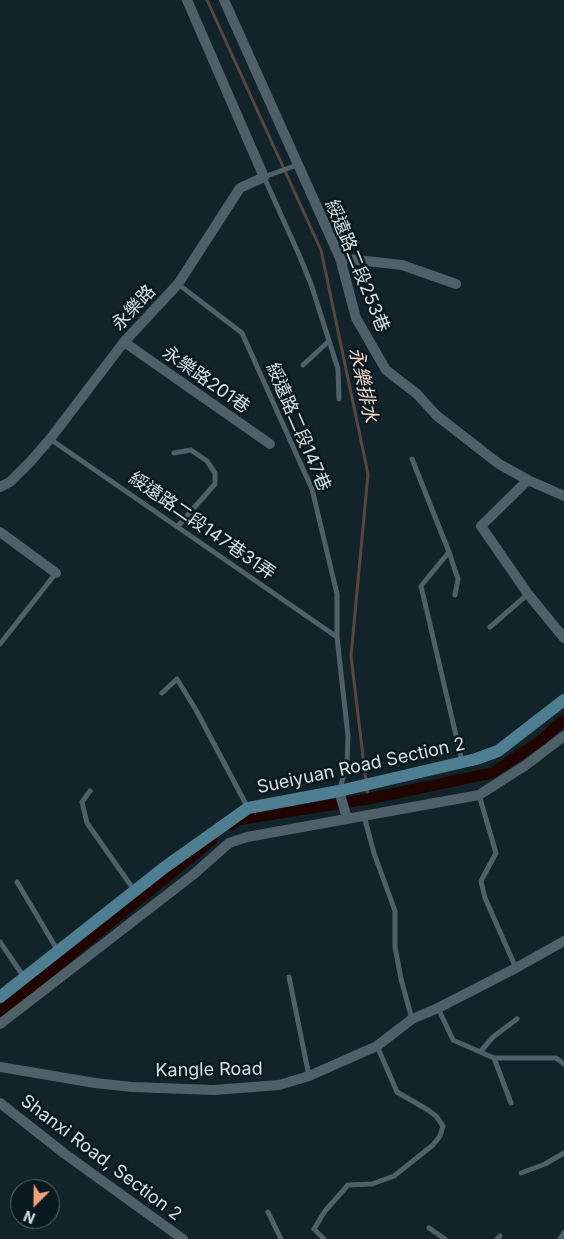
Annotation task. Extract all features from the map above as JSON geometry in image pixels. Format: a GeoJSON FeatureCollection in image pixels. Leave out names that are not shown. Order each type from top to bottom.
{"type":"FeatureCollection","features":[{"type":"Feature","properties":{"kind":"street"},"geometry":{"type":"LineString","coordinates":[[187,0],[264,177]]}},
{"type":"Feature","properties":{"kind":"street","name":"綏遠路二段253巷"},"geometry":{"type":"LineString","coordinates":[[224,0],[292,166],[340,258],[356,318],[386,370],[417,394],[436,415],[499,464],[528,480],[564,496]]}},
{"type":"Feature","properties":{"kind":"street","name":"永樂路"},"geometry":{"type":"LineString","coordinates":[[0,487],[10,482],[50,439],[124,342],[178,284],[240,188],[264,177]]}},
{"type":"Feature","properties":{"kind":"street"},"geometry":{"type":"LineString","coordinates":[[340,258],[402,265],[456,284]]}},
{"type":"Feature","properties":{"kind":"street","name":"永樂路201巷"},"geometry":{"type":"LineString","coordinates":[[124,342],[270,444]]}},
{"type":"Feature","properties":{"kind":"street"},"geometry":{"type":"LineString","coordinates":[[528,480],[481,526],[528,594],[564,638]]}},
{"type":"Feature","properties":{"kind":"street"},"geometry":{"type":"LineString","coordinates":[[0,532],[56,573]]}},
{"type":"Feature","properties":{"kind":"street","name":"Sueiyuan Road Section 2"},"geometry":{"type":"LineString","coordinates":[[0,997],[165,867],[248,808],[372,784],[462,763],[498,751],[564,700]]}},
{"type":"Feature","properties":{"kind":"street"},"geometry":{"type":"LineString","coordinates":[[0,1024],[194,874],[229,843],[247,837],[347,818],[479,796],[564,736]]}},
{"type":"Feature","properties":{"kind":"street"},"geometry":{"type":"LineString","coordinates":[[344,790],[347,818]]}},
{"type":"Feature","properties":{"kind":"street","name":"Kangle Road"},"geometry":{"type":"LineString","coordinates":[[0,1067],[94,1083],[132,1087],[214,1090],[279,1086],[309,1076],[377,1046],[412,1019],[438,1008],[516,968],[564,941]]}},
{"type":"Feature","properties":{"kind":"street","name":"Shanxi Road, Section 2"},"geometry":{"type":"LineString","coordinates":[[0,1103],[65,1154],[174,1235],[183,1239]]}},
{"type":"Feature","properties":{"kind":"lane","name":"永樂路"},"geometry":{"type":"LineString","coordinates":[[264,177],[292,166]]}},
{"type":"Feature","properties":{"kind":"lane"},"geometry":{"type":"LineString","coordinates":[[264,177],[300,257],[329,341],[338,369],[339,399]]}},
{"type":"Feature","properties":{"kind":"lane","name":"綏遠路二段147巷"},"geometry":{"type":"LineString","coordinates":[[178,284],[242,332],[312,489],[337,594],[337,637],[348,736],[344,790]]}},
{"type":"Feature","properties":{"kind":"lane"},"geometry":{"type":"LineString","coordinates":[[303,365],[329,341]]}},
{"type":"Feature","properties":{"kind":"lane","name":"綏遠路二段147巷31弄"},"geometry":{"type":"LineString","coordinates":[[50,439],[337,637]]}},
{"type":"Feature","properties":{"kind":"lane"},"geometry":{"type":"LineString","coordinates":[[174,453],[191,450],[207,461],[215,473],[215,484],[178,526]]}},
{"type":"Feature","properties":{"kind":"lane"},"geometry":{"type":"LineString","coordinates":[[412,459],[458,579],[455,595]]}},
{"type":"Feature","properties":{"kind":"lane"},"geometry":{"type":"LineString","coordinates":[[449,552],[421,586],[462,763]]}},
{"type":"Feature","properties":{"kind":"lane"},"geometry":{"type":"LineString","coordinates":[[0,644],[56,573]]}},
{"type":"Feature","properties":{"kind":"lane"},"geometry":{"type":"LineString","coordinates":[[490,627],[528,594]]}},
{"type":"Feature","properties":{"kind":"lane"},"geometry":{"type":"LineString","coordinates":[[162,693],[177,679],[196,710],[248,808]]}},
{"type":"Feature","properties":{"kind":"lane"},"geometry":{"type":"LineString","coordinates":[[90,791],[82,802],[87,823],[134,891]]}},
{"type":"Feature","properties":{"kind":"lane"},"geometry":{"type":"LineString","coordinates":[[479,796],[496,853],[481,881],[485,898],[516,968]]}},
{"type":"Feature","properties":{"kind":"lane"},"geometry":{"type":"LineString","coordinates":[[364,816],[374,853],[395,910],[395,946],[401,979],[412,1019]]}},
{"type":"Feature","properties":{"kind":"lane"},"geometry":{"type":"LineString","coordinates":[[17,882],[58,951]]}},
{"type":"Feature","properties":{"kind":"lane"},"geometry":{"type":"LineString","coordinates":[[0,942],[25,978]]}},
{"type":"Feature","properties":{"kind":"lane"},"geometry":{"type":"LineString","coordinates":[[289,977],[309,1076]]}},
{"type":"Feature","properties":{"kind":"lane"},"geometry":{"type":"LineString","coordinates":[[438,1008],[453,1040],[494,1058],[556,1058],[564,1064]]}},
{"type":"Feature","properties":{"kind":"lane"},"geometry":{"type":"LineString","coordinates":[[480,1051],[493,1037],[517,1019]]}},
{"type":"Feature","properties":{"kind":"lane"},"geometry":{"type":"LineString","coordinates":[[324,1239],[314,1229],[325,1211],[348,1185],[372,1184],[394,1176],[434,1145],[440,1136],[443,1126],[436,1116],[398,1092],[377,1046]]}},
{"type":"Feature","properties":{"kind":"lane"},"geometry":{"type":"LineString","coordinates":[[494,1058],[511,1102]]}},
{"type":"Feature","properties":{"kind":"lane"},"geometry":{"type":"LineString","coordinates":[[521,1173],[545,1164],[564,1153]]}},
{"type":"Feature","properties":{"kind":"lane"},"geometry":{"type":"LineString","coordinates":[[268,1212],[281,1239]]}},
{"type":"Feature","properties":{"kind":"lane"},"geometry":{"type":"LineString","coordinates":[[429,1228],[445,1239]]}},
{"type":"Feature","properties":{"kind":"lane"},"geometry":{"type":"LineString","coordinates":[[560,1239],[564,1233]]}},
{"type":"Feature","properties":{"kind":"waterway","name":"永樂排水"},"geometry":{"type":"LineString","coordinates":[[207,0],[321,250],[368,474],[351,656],[366,781]]}},
{"type":"Feature","properties":{"kind":"waterway"},"geometry":{"type":"LineString","coordinates":[[231,825],[237,820],[368,799],[492,773],[539,742],[564,720]]}},
{"type":"Feature","properties":{"kind":"waterway","name":"永樂排水"},"geometry":{"type":"LineString","coordinates":[[367,788],[368,799]]}},
{"type":"Feature","properties":{"kind":"waterway"},"geometry":{"type":"LineString","coordinates":[[0,1012],[212,840]]}}]}
